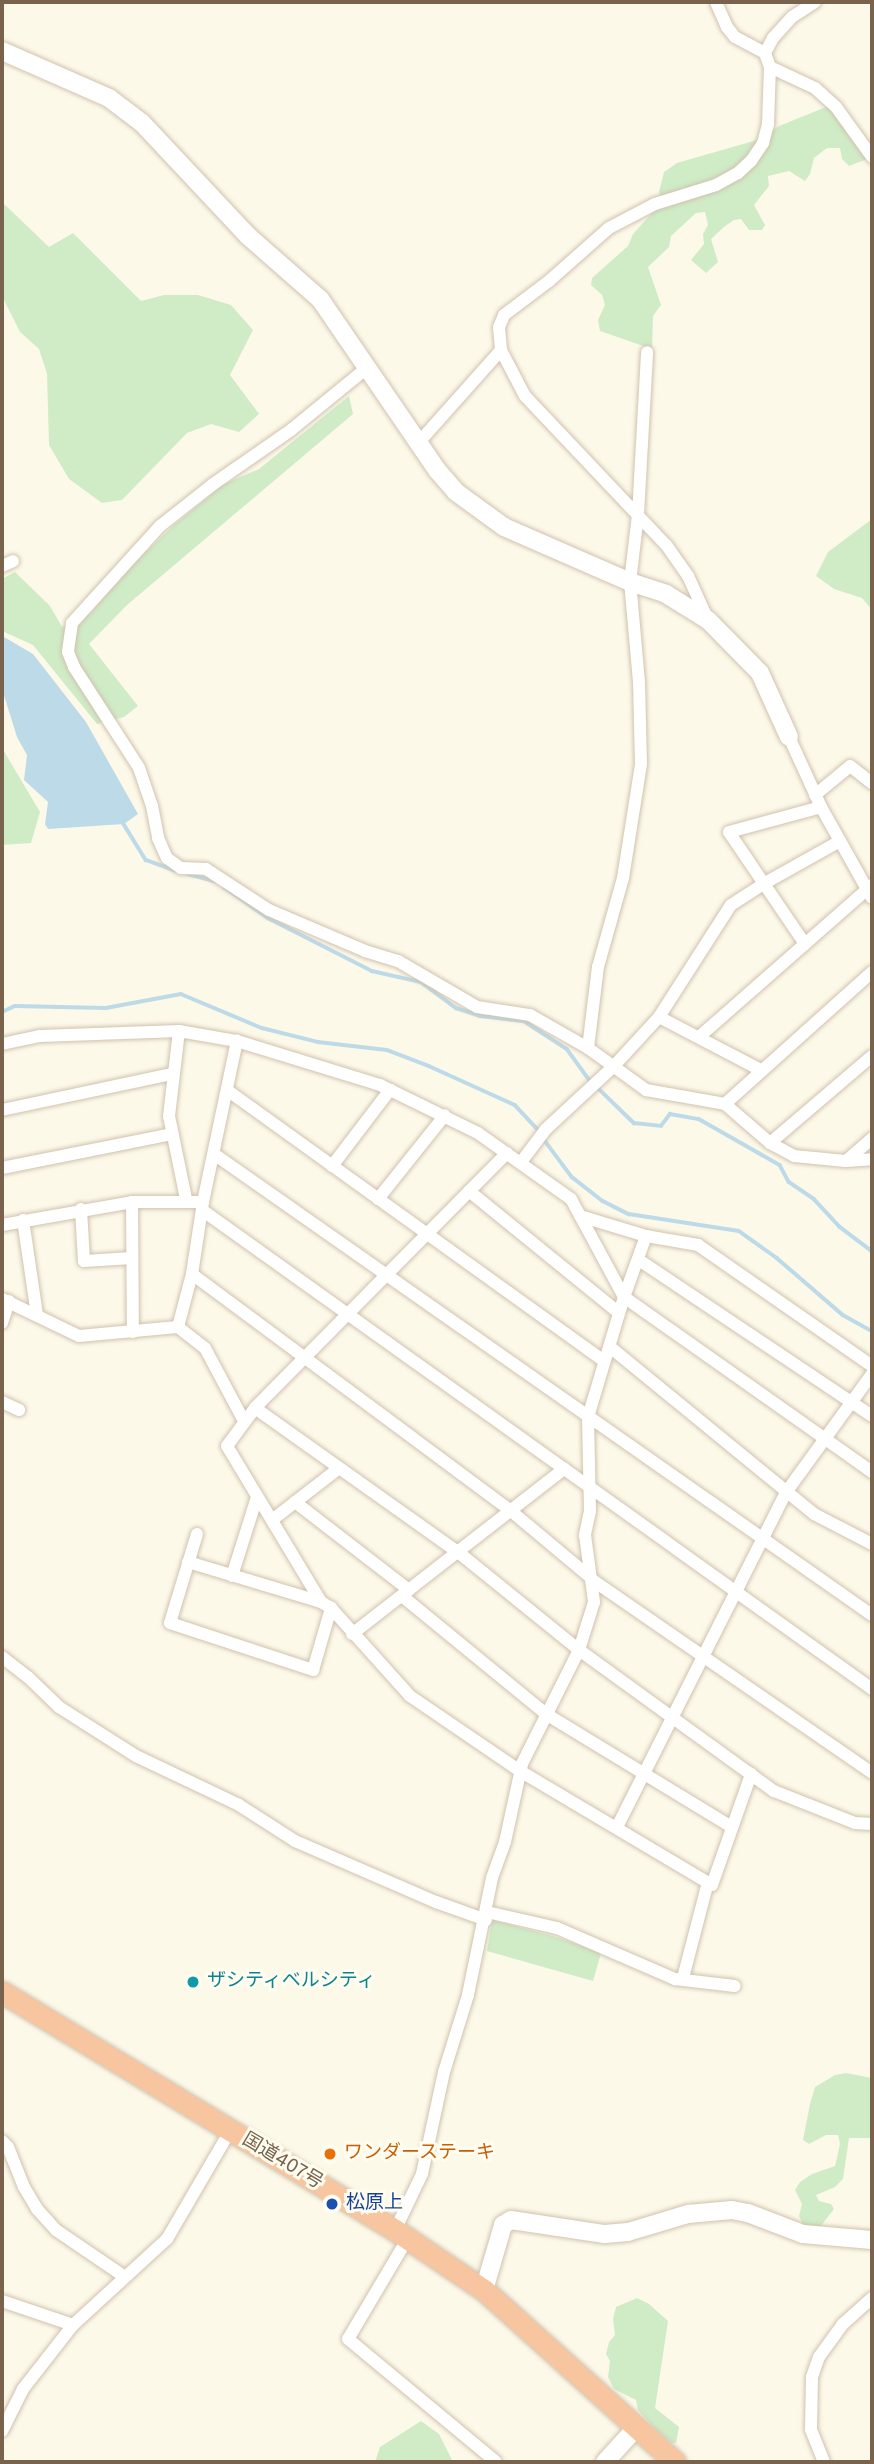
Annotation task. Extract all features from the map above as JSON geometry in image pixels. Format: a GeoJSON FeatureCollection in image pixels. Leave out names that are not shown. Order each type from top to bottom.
{"type":"FeatureCollection","features":[{"type":"Feature","properties":{"kind":"highway","name":"国道407号"},"geometry":{"type":"LineString","coordinates":[[2,1992],[402,2234],[484,2290],[675,2462]]}},
{"type":"Feature","properties":{"kind":"street"},"geometry":{"type":"LineString","coordinates":[[708,620],[688,576],[666,545],[525,397],[501,350],[499,327],[504,314],[549,281],[609,228],[655,204],[716,185],[738,173],[751,161],[763,143],[768,124],[770,67],[765,53],[735,37],[727,27],[716,2]]}},
{"type":"Feature","properties":{"kind":"street"},"geometry":{"type":"LineString","coordinates":[[765,53],[773,38],[792,17],[815,2]]}},
{"type":"Feature","properties":{"kind":"street"},"geometry":{"type":"LineString","coordinates":[[2,51],[83,85],[127,110],[248,236],[320,299],[420,441],[437,470],[456,492],[505,527],[630,582],[666,594],[708,620],[760,673],[821,807],[871,891],[805,944],[699,1037]]}},
{"type":"Feature","properties":{"kind":"street"},"geometry":{"type":"LineString","coordinates":[[770,67],[816,88],[852,127],[872,157]]}},
{"type":"Feature","properties":{"kind":"street"},"geometry":{"type":"LineString","coordinates":[[420,441],[501,350]]}},
{"type":"Feature","properties":{"kind":"street"},"geometry":{"type":"LineString","coordinates":[[587,1048],[598,967],[623,878],[641,764],[639,682],[630,582],[638,515],[647,352]]}},
{"type":"Feature","properties":{"kind":"street"},"geometry":{"type":"LineString","coordinates":[[368,367],[291,430],[212,485],[160,526],[72,623],[68,653],[139,768],[152,806],[158,838],[167,858],[181,868],[206,869],[269,910],[365,951],[398,961],[477,1007],[530,1015],[587,1048],[646,1090],[725,1104],[770,1143],[794,1156],[846,1161],[872,1159]]}},
{"type":"Feature","properties":{"kind":"street"},"geometry":{"type":"LineString","coordinates":[[815,795],[850,766],[872,783]]}},
{"type":"Feature","properties":{"kind":"street"},"geometry":{"type":"LineString","coordinates":[[805,944],[729,832],[821,807]]}},
{"type":"Feature","properties":{"kind":"street"},"geometry":{"type":"LineString","coordinates":[[521,1162],[546,1129],[612,1068],[659,1017],[732,905],[765,883],[840,841]]}},
{"type":"Feature","properties":{"kind":"street"},"geometry":{"type":"LineString","coordinates":[[725,1104],[872,971]]}},
{"type":"Feature","properties":{"kind":"street"},"geometry":{"type":"LineString","coordinates":[[659,1017],[761,1070]]}},
{"type":"Feature","properties":{"kind":"street"},"geometry":{"type":"LineString","coordinates":[[178,1031],[169,1116],[186,1199]]}},
{"type":"Feature","properties":{"kind":"street"},"geometry":{"type":"LineString","coordinates":[[2,1044],[40,1036],[178,1031],[237,1041],[304,1060],[390,1090],[445,1115],[521,1162],[571,1199],[624,1297],[872,1472]]}},
{"type":"Feature","properties":{"kind":"street"},"geometry":{"type":"LineString","coordinates":[[177,1327],[192,1274],[202,1206],[237,1041]]}},
{"type":"Feature","properties":{"kind":"street"},"geometry":{"type":"LineString","coordinates":[[770,1143],[872,1056]]}},
{"type":"Feature","properties":{"kind":"street"},"geometry":{"type":"LineString","coordinates":[[2,1110],[172,1074]]}},
{"type":"Feature","properties":{"kind":"street"},"geometry":{"type":"LineString","coordinates":[[227,1090],[604,1361]]}},
{"type":"Feature","properties":{"kind":"street"},"geometry":{"type":"LineString","coordinates":[[332,1166],[390,1090]]}},
{"type":"Feature","properties":{"kind":"street"},"geometry":{"type":"LineString","coordinates":[[378,1199],[445,1115]]}},
{"type":"Feature","properties":{"kind":"street"},"geometry":{"type":"LineString","coordinates":[[2,1168],[172,1134]]}},
{"type":"Feature","properties":{"kind":"street"},"geometry":{"type":"LineString","coordinates":[[846,1161],[872,1138]]}},
{"type":"Feature","properties":{"kind":"street"},"geometry":{"type":"LineString","coordinates":[[507,1153],[255,1408],[227,1446],[326,1605],[352,1634],[410,1696],[520,1771],[712,1885],[751,1774]]}},
{"type":"Feature","properties":{"kind":"street"},"geometry":{"type":"LineString","coordinates":[[214,1154],[388,1273],[587,1417],[872,1615]]}},
{"type":"Feature","properties":{"kind":"street"},"geometry":{"type":"LineString","coordinates":[[469,1191],[619,1313]]}},
{"type":"Feature","properties":{"kind":"street"},"geometry":{"type":"LineString","coordinates":[[2,1225],[132,1202],[186,1199],[202,1206],[349,1315],[872,1689]]}},
{"type":"Feature","properties":{"kind":"street"},"geometry":{"type":"LineString","coordinates":[[132,1202],[133,1332]]}},
{"type":"Feature","properties":{"kind":"street"},"geometry":{"type":"LineString","coordinates":[[81,1209],[84,1261],[132,1258]]}},
{"type":"Feature","properties":{"kind":"street"},"geometry":{"type":"LineString","coordinates":[[580,1216],[646,1236],[698,1245],[872,1366]]}},
{"type":"Feature","properties":{"kind":"street"},"geometry":{"type":"LineString","coordinates":[[23,1220],[37,1315]]}},
{"type":"Feature","properties":{"kind":"street"},"geometry":{"type":"LineString","coordinates":[[496,2462],[348,2339],[402,2234],[422,2174],[444,2071],[468,1996],[492,1878],[514,1807],[520,1771],[579,1650],[594,1602],[584,1535],[590,1511],[587,1417],[646,1236]]}},
{"type":"Feature","properties":{"kind":"street"},"geometry":{"type":"LineString","coordinates":[[639,1260],[872,1416]]}},
{"type":"Feature","properties":{"kind":"street"},"geometry":{"type":"LineString","coordinates":[[192,1274],[511,1511],[591,1579],[872,1773]]}},
{"type":"Feature","properties":{"kind":"street"},"geometry":{"type":"LineString","coordinates":[[2,1323],[5,1300],[79,1336],[177,1327],[205,1348],[244,1421]]}},
{"type":"Feature","properties":{"kind":"street"},"geometry":{"type":"LineString","coordinates":[[610,1347],[814,1514],[872,1544]]}},
{"type":"Feature","properties":{"kind":"street"},"geometry":{"type":"LineString","coordinates":[[617,1827],[787,1491],[872,1374]]}},
{"type":"Feature","properties":{"kind":"street"},"geometry":{"type":"LineString","coordinates":[[2,1402],[19,1410]]}},
{"type":"Feature","properties":{"kind":"street"},"geometry":{"type":"LineString","coordinates":[[255,1408],[458,1552],[579,1650],[751,1774],[799,1803],[855,1823],[872,1824]]}},
{"type":"Feature","properties":{"kind":"street"},"geometry":{"type":"LineString","coordinates":[[272,1520],[339,1468]]}},
{"type":"Feature","properties":{"kind":"street"},"geometry":{"type":"LineString","coordinates":[[352,1634],[564,1469]]}},
{"type":"Feature","properties":{"kind":"street"},"geometry":{"type":"LineString","coordinates":[[232,1576],[257,1497]]}},
{"type":"Feature","properties":{"kind":"street"},"geometry":{"type":"LineString","coordinates":[[295,1502],[546,1714],[732,1826]]}},
{"type":"Feature","properties":{"kind":"street"},"geometry":{"type":"LineString","coordinates":[[197,1534],[170,1623],[313,1670],[326,1605]]}},
{"type":"Feature","properties":{"kind":"street"},"geometry":{"type":"LineString","coordinates":[[188,1562],[326,1605]]}},
{"type":"Feature","properties":{"kind":"street"},"geometry":{"type":"LineString","coordinates":[[2,1657],[59,1707],[136,1756],[239,1805],[295,1841],[436,1902],[486,1916],[557,1928],[609,1953],[675,1979],[735,1986]]}},
{"type":"Feature","properties":{"kind":"street"},"geometry":{"type":"LineString","coordinates":[[683,1978],[708,1882]]}},
{"type":"Feature","properties":{"kind":"street"},"geometry":{"type":"LineString","coordinates":[[2,2431],[23,2389],[73,2325],[167,2239],[230,2131]]}},
{"type":"Feature","properties":{"kind":"street"},"geometry":{"type":"LineString","coordinates":[[2,2141],[8,2147],[24,2188],[37,2209],[56,2230],[125,2277]]}},
{"type":"Feature","properties":{"kind":"street"},"geometry":{"type":"LineString","coordinates":[[484,2290],[503,2225],[511,2220],[605,2234],[628,2232],[688,2214],[732,2210],[748,2213],[803,2234],[872,2240]]}},
{"type":"Feature","properties":{"kind":"street"},"geometry":{"type":"LineString","coordinates":[[824,2462],[811,2429],[812,2377],[819,2357],[843,2324],[872,2298]]}},
{"type":"Feature","properties":{"kind":"street"},"geometry":{"type":"LineString","coordinates":[[2,2301],[73,2325]]}},
{"type":"Feature","properties":{"kind":"street"},"geometry":{"type":"LineString","coordinates":[[605,2462],[636,2428]]}},
{"type":"Feature","properties":{"kind":"green space"},"geometry":{"type":"Polygon","coordinates":[[[826,107],[835,110],[867,159],[849,166],[842,159],[840,148],[827,148],[814,158],[810,174],[805,181],[789,171],[768,176],[769,186],[754,205],[765,225],[762,230],[749,230],[741,219],[724,227],[711,239],[718,262],[706,273],[691,260],[704,244],[703,234],[708,225],[705,212],[696,213],[671,236],[669,247],[648,267],[661,305],[653,316],[652,349],[600,331],[598,320],[605,305],[602,295],[591,285],[592,278],[628,246],[633,234],[662,202],[659,192],[664,172],[677,163],[757,140],[779,126],[826,107]]]}},
{"type":"Feature","properties":{"kind":"green space"},"geometry":{"type":"Polygon","coordinates":[[[2,202],[49,247],[73,233],[141,301],[164,295],[198,295],[231,305],[253,330],[230,375],[259,414],[239,432],[211,424],[187,433],[122,500],[102,503],[69,479],[49,445],[47,374],[39,349],[20,332],[2,296],[2,202]]]}},
{"type":"Feature","properties":{"kind":"green space"},"geometry":{"type":"Polygon","coordinates":[[[349,396],[353,414],[127,605],[89,644],[138,706],[124,717],[97,724],[33,645],[2,631],[2,579],[15,572],[50,606],[62,627],[90,614],[124,573],[174,525],[224,484],[259,469],[349,396]]]}},
{"type":"Feature","properties":{"kind":"green space"},"geometry":{"type":"Polygon","coordinates":[[[872,519],[872,610],[862,598],[834,589],[816,576],[828,552],[872,519]]]}},
{"type":"Feature","properties":{"kind":"green space"},"geometry":{"type":"Polygon","coordinates":[[[2,748],[40,812],[31,843],[2,845],[2,748]]]}},
{"type":"Feature","properties":{"kind":"green space"},"geometry":{"type":"Polygon","coordinates":[[[492,1920],[556,1937],[601,1953],[593,1981],[487,1951],[492,1920]]]}},
{"type":"Feature","properties":{"kind":"green space"},"geometry":{"type":"Polygon","coordinates":[[[846,2073],[872,2078],[872,2138],[849,2138],[843,2179],[835,2187],[816,2195],[819,2201],[831,2204],[834,2209],[820,2227],[811,2228],[803,2225],[799,2216],[802,2204],[795,2190],[800,2182],[812,2174],[835,2166],[840,2144],[838,2135],[826,2135],[809,2144],[803,2140],[810,2104],[815,2087],[835,2075],[846,2073]]]}},
{"type":"Feature","properties":{"kind":"green space"},"geometry":{"type":"Polygon","coordinates":[[[637,2298],[649,2304],[668,2321],[655,2408],[679,2427],[676,2443],[672,2443],[655,2429],[638,2410],[636,2400],[614,2389],[608,2377],[610,2361],[606,2354],[609,2342],[615,2335],[613,2319],[616,2307],[637,2298]]]}},
{"type":"Feature","properties":{"kind":"green space"},"geometry":{"type":"Polygon","coordinates":[[[421,2421],[439,2434],[453,2462],[375,2462],[380,2447],[421,2421]]]}},
{"type":"Feature","properties":{"kind":"water"},"geometry":{"type":"Polygon","coordinates":[[[4,637],[33,654],[86,722],[138,814],[124,824],[48,829],[45,824],[48,802],[24,780],[27,755],[17,737],[2,689],[4,637]]]}},
{"type":"Feature","properties":{"kind":"waterway"},"geometry":{"type":"LineString","coordinates":[[122,821],[146,860],[174,870]]}},
{"type":"Feature","properties":{"kind":"waterway"},"geometry":{"type":"LineString","coordinates":[[188,874],[215,881]]}},
{"type":"Feature","properties":{"kind":"waterway"},"geometry":{"type":"LineString","coordinates":[[224,887],[268,918],[372,971],[421,982],[456,1008],[480,1016],[524,1021],[567,1049],[591,1082]]}},
{"type":"Feature","properties":{"kind":"waterway"},"geometry":{"type":"LineString","coordinates":[[2,1012],[15,1006],[106,1008],[181,994],[262,1028],[318,1042],[387,1050],[429,1066],[515,1105],[539,1131]]}},
{"type":"Feature","properties":{"kind":"waterway"},"geometry":{"type":"LineString","coordinates":[[597,1087],[634,1123],[661,1126],[670,1114],[699,1119],[780,1165],[789,1182],[814,1199],[840,1227],[872,1251]]}},
{"type":"Feature","properties":{"kind":"waterway"},"geometry":{"type":"LineString","coordinates":[[543,1138],[572,1177],[603,1201],[629,1214],[739,1231],[777,1258],[843,1315],[872,1331]]}},
{"type":"Feature","properties":{"kind":"place","name":"ザシティベルシティ"},"geometry":{"type":"Point","coordinates":[193,1982]}},
{"type":"Feature","properties":{"kind":"place","name":"ワンダーステーキ"},"geometry":{"type":"Point","coordinates":[330,2154]}},
{"type":"Feature","properties":{"kind":"place","name":"松原上"},"geometry":{"type":"Point","coordinates":[332,2204]}}]}
